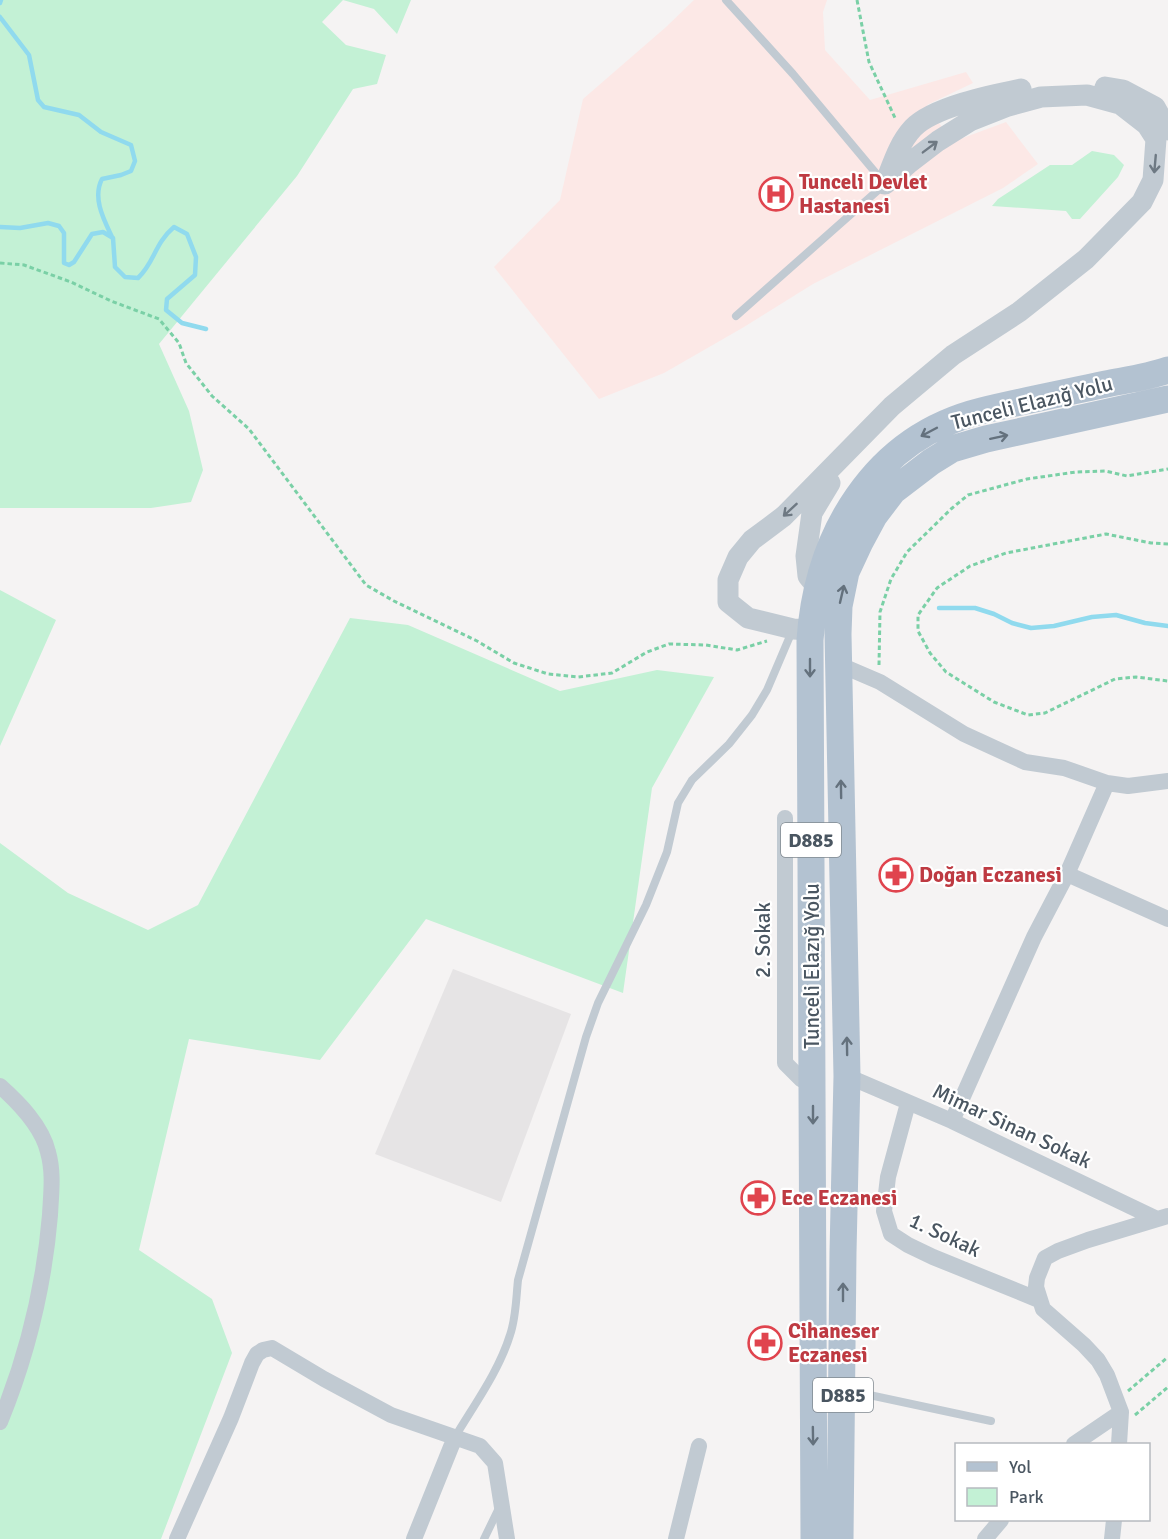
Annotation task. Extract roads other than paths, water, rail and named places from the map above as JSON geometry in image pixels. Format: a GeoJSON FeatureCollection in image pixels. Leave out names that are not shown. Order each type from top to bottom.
{"type":"FeatureCollection","features":[{"type":"Feature","properties":{"kind":"main road","name":"Tunceli Elazığ Yolu"},"geometry":{"type":"LineString","coordinates":[[814,1539],[813,1086],[802,629],[826,556],[854,501],[885,464],[917,438],[944,424],[978,412],[1168,370]]}},
{"type":"Feature","properties":{"kind":"main road","name":"Tunceli Elazığ Yolu"},"geometry":{"type":"LineString","coordinates":[[840,1539],[847,1076],[838,664],[839,606],[846,572],[874,516],[893,491],[911,476],[952,450],[986,439],[1168,399]]}},
{"type":"Feature","properties":{"kind":"street"},"geometry":{"type":"LineString","coordinates":[[885,184],[896,154],[913,128],[933,113],[1044,84],[1090,83],[1123,90],[1155,107],[1168,130]]}},
{"type":"Feature","properties":{"kind":"street"},"geometry":{"type":"LineString","coordinates":[[802,629],[748,618],[728,602],[728,580],[738,557],[752,540],[784,516],[901,399],[952,354],[1019,312],[1086,259],[1142,202],[1153,180],[1156,139],[1147,125],[1120,104],[1087,95],[1041,97],[1008,106],[970,121],[931,147],[885,184]]}},
{"type":"Feature","properties":{"kind":"street"},"geometry":{"type":"LineString","coordinates":[[817,587],[808,576],[806,556],[812,513],[828,485],[915,399],[969,357],[1025,321],[1093,266],[1149,207],[1168,182]]}},
{"type":"Feature","properties":{"kind":"street"},"geometry":{"type":"LineString","coordinates":[[838,664],[880,682],[964,734],[1025,762],[1064,768],[1107,783],[1128,786],[1168,781]]}},
{"type":"Feature","properties":{"kind":"street"},"geometry":{"type":"LineString","coordinates":[[952,1121],[1034,937],[1067,874],[1107,783]]}},
{"type":"Feature","properties":{"kind":"street","name":"2. Sokak"},"geometry":{"type":"LineString","coordinates":[[785,818],[785,1063],[801,1079],[813,1086]]}},
{"type":"Feature","properties":{"kind":"street"},"geometry":{"type":"LineString","coordinates":[[1067,874],[1168,919]]}},
{"type":"Feature","properties":{"kind":"street","name":"Mimar Sinan Sokak"},"geometry":{"type":"LineString","coordinates":[[847,1076],[952,1121],[1162,1218]]}},
{"type":"Feature","properties":{"kind":"street"},"geometry":{"type":"LineString","coordinates":[[0,1086],[15,1099],[33,1123],[48,1149],[52,1167],[48,1232],[34,1321],[22,1366],[0,1422]]}},
{"type":"Feature","properties":{"kind":"street","name":"1. Sokak"},"geometry":{"type":"LineString","coordinates":[[908,1102],[888,1177],[884,1211],[891,1234],[933,1257],[1039,1300]]}},
{"type":"Feature","properties":{"kind":"street"},"geometry":{"type":"LineString","coordinates":[[1076,1443],[1119,1421],[1098,1360],[1043,1309],[1036,1287],[1037,1278],[1045,1258],[1088,1240],[1162,1218]]}},
{"type":"Feature","properties":{"kind":"street"},"geometry":{"type":"LineString","coordinates":[[177,1539],[231,1418],[252,1363],[257,1354],[272,1348],[391,1415],[480,1446],[495,1463],[507,1539]]}},
{"type":"Feature","properties":{"kind":"street"},"geometry":{"type":"LineString","coordinates":[[414,1539],[455,1437]]}},
{"type":"Feature","properties":{"kind":"street"},"geometry":{"type":"LineString","coordinates":[[676,1539],[699,1446]]}},
{"type":"Feature","properties":{"kind":"street"},"geometry":{"type":"LineString","coordinates":[[985,1539],[1000,1521]]}},
{"type":"Feature","properties":{"kind":"street"},"geometry":{"type":"LineString","coordinates":[[1112,1539],[1114,1521]]}},
{"type":"Feature","properties":{"kind":"lane"},"geometry":{"type":"LineString","coordinates":[[726,0],[793,74],[885,184],[736,316]]}},
{"type":"Feature","properties":{"kind":"lane"},"geometry":{"type":"LineString","coordinates":[[455,1437],[498,1364],[510,1335],[516,1307],[518,1280],[586,1037],[598,1003],[650,894],[667,852],[678,803],[692,780],[729,744],[752,715],[767,690],[782,657],[802,629]]}},
{"type":"Feature","properties":{"kind":"lane"},"geometry":{"type":"LineString","coordinates":[[843,1389],[991,1421]]}},
{"type":"Feature","properties":{"kind":"lane"},"geometry":{"type":"LineString","coordinates":[[484,1539],[502,1503]]}},
{"type":"Feature","properties":{"kind":"waterway"},"geometry":{"type":"LineString","coordinates":[[0,17],[29,55],[38,100],[44,107],[79,115],[101,132],[131,145],[135,161],[131,171],[102,179],[99,186],[100,209],[112,237]]}},
{"type":"Feature","properties":{"kind":"waterway"},"geometry":{"type":"LineString","coordinates":[[0,227],[20,228],[48,223],[59,226],[64,233],[64,263],[69,265],[74,262],[92,234],[103,232],[113,238],[115,267],[125,277],[138,278],[148,266],[162,240],[174,227],[187,234],[196,257],[195,275],[167,299],[166,310],[182,323],[206,329]]}},
{"type":"Feature","properties":{"kind":"waterway"},"geometry":{"type":"LineString","coordinates":[[939,608],[975,608],[1031,628],[1116,615],[1145,623],[1168,626]]}},
{"type":"Feature","properties":{"kind":"place","name":"Tunceli Devlet Hastanesi"},"geometry":{"type":"Point","coordinates":[776,194]}},
{"type":"Feature","properties":{"kind":"place","name":"Doğan Eczanesi"},"geometry":{"type":"Point","coordinates":[896,875]}},
{"type":"Feature","properties":{"kind":"place","name":"Ece Eczanesi"},"geometry":{"type":"Point","coordinates":[758,1198]}},
{"type":"Feature","properties":{"kind":"place","name":"Cihaneser Eczanesi"},"geometry":{"type":"Point","coordinates":[765,1343]}}]}
